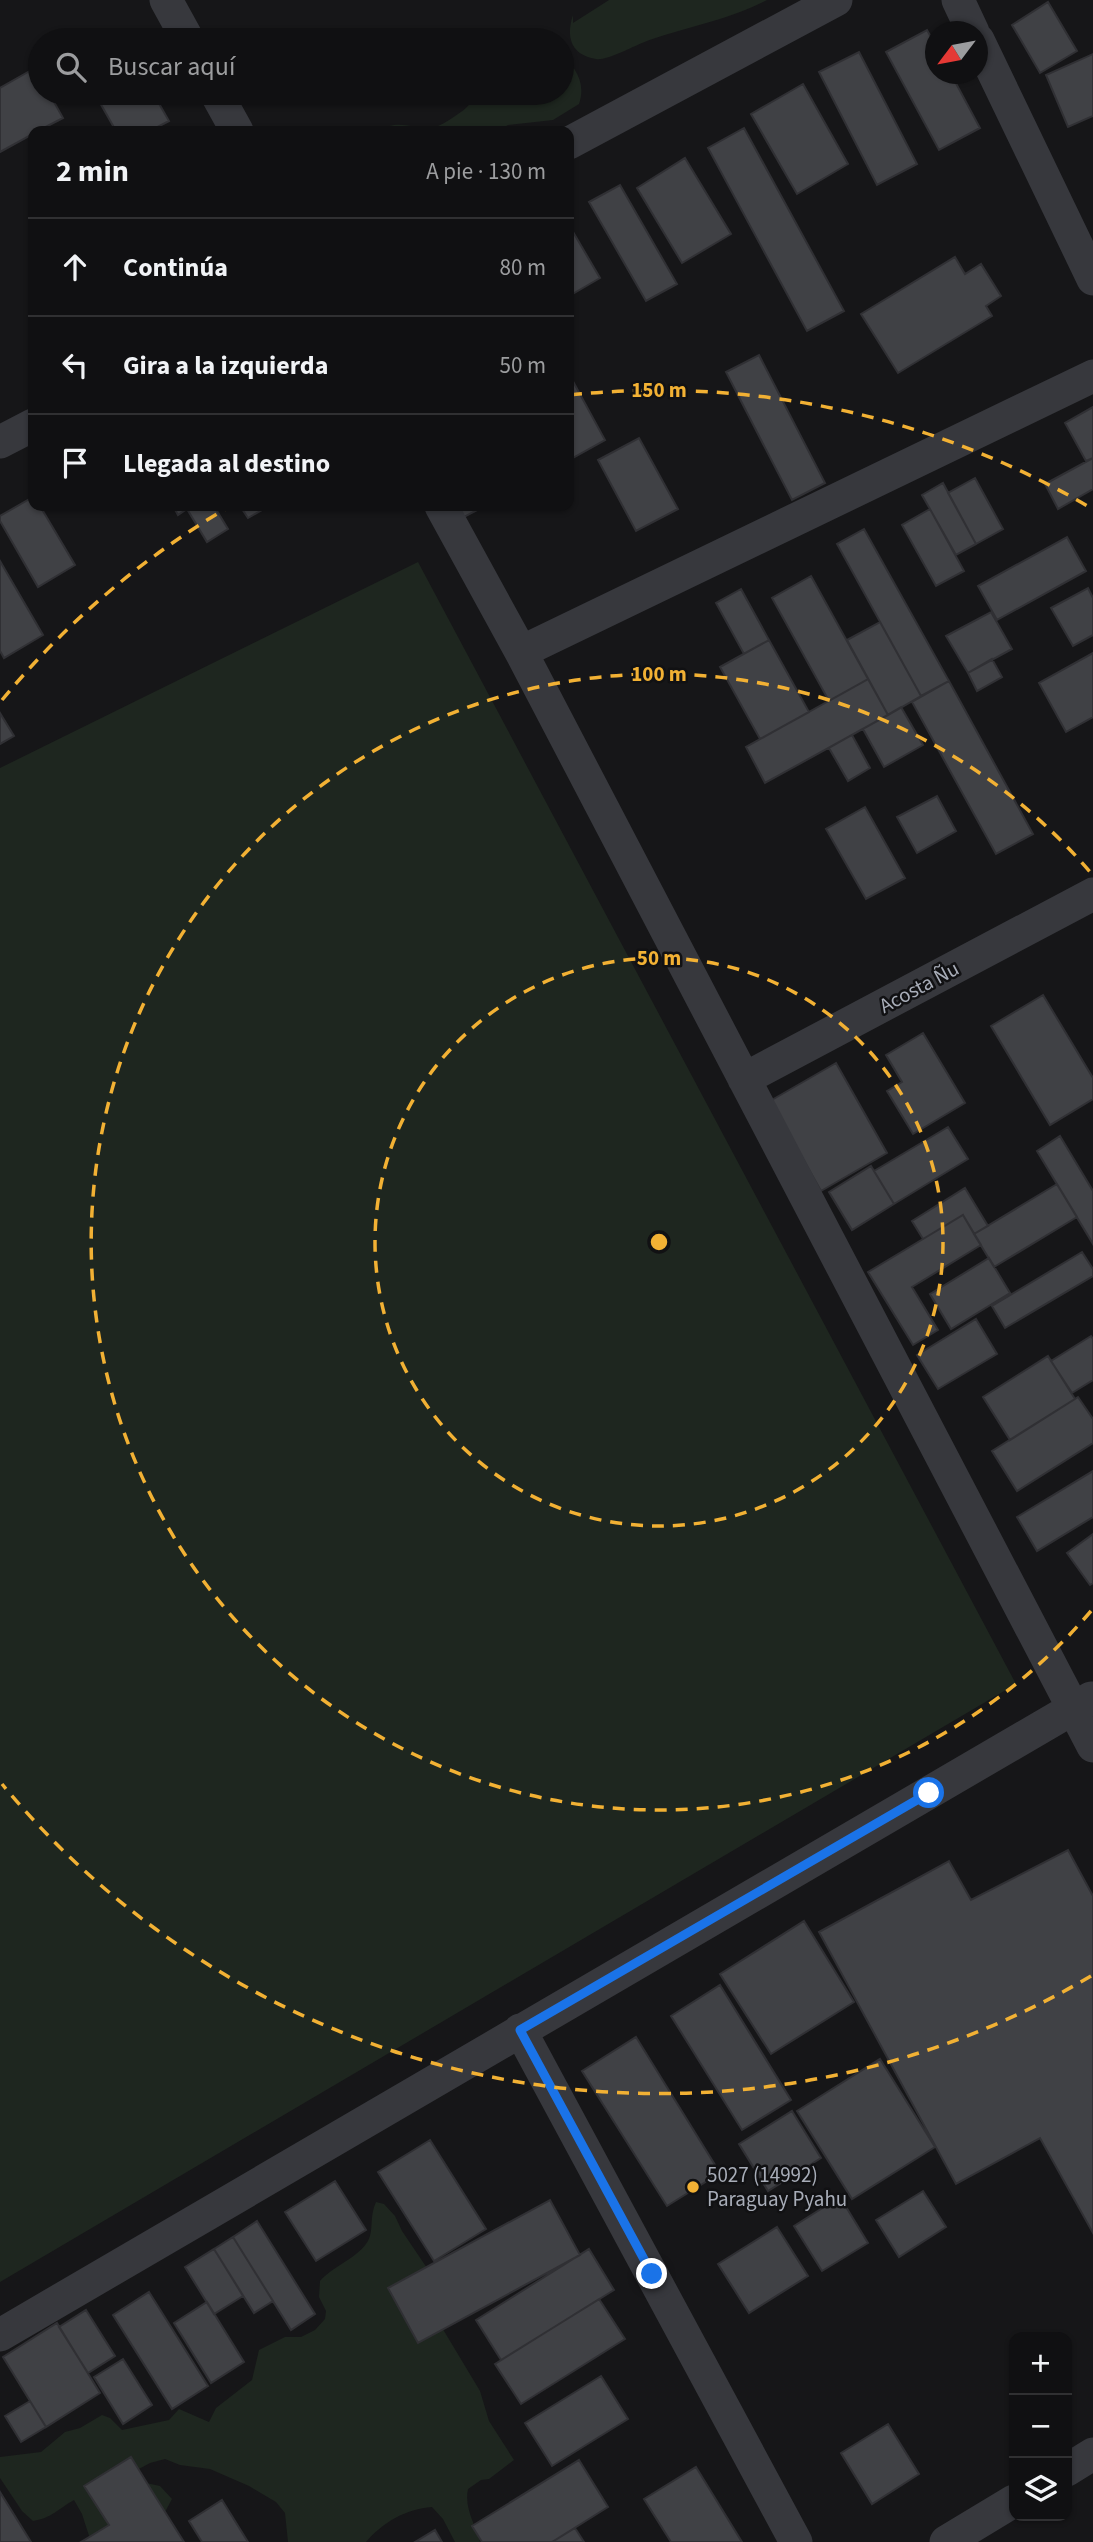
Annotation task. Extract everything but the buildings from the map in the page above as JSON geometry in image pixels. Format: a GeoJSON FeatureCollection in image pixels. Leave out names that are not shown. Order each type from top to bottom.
{"type":"FeatureCollection","features":[{"type":"Feature","properties":{"kind":"street"},"geometry":{"type":"LineString","coordinates":[[166,0],[181,28]]}},
{"type":"Feature","properties":{"kind":"street"},"geometry":{"type":"LineString","coordinates":[[574,140],[836,0]]}},
{"type":"Feature","properties":{"kind":"street"},"geometry":{"type":"LineString","coordinates":[[958,0],[968,21]]}},
{"type":"Feature","properties":{"kind":"street"},"geometry":{"type":"LineString","coordinates":[[988,61],[1093,279]]}},
{"type":"Feature","properties":{"kind":"street"},"geometry":{"type":"LineString","coordinates":[[223,105],[234,126]]}},
{"type":"Feature","properties":{"kind":"street"},"geometry":{"type":"LineString","coordinates":[[521,652],[1093,376]]}},
{"type":"Feature","properties":{"kind":"street"},"geometry":{"type":"LineString","coordinates":[[0,442],[28,428]]}},
{"type":"Feature","properties":{"kind":"street"},"geometry":{"type":"LineString","coordinates":[[444,511],[521,652],[744,1079],[1083,1703],[1093,1746]]}},
{"type":"Feature","properties":{"kind":"street","name":"Acosta Ñu"},"geometry":{"type":"LineString","coordinates":[[744,1079],[1093,894]]}},
{"type":"Feature","properties":{"kind":"street"},"geometry":{"type":"LineString","coordinates":[[0,2335],[1083,1703]]}},
{"type":"Feature","properties":{"kind":"street"},"geometry":{"type":"LineString","coordinates":[[520,2030],[796,2542]]}},
{"type":"Feature","properties":{"kind":"street"},"geometry":{"type":"LineString","coordinates":[[1072,2467],[1093,2454]]}},
{"type":"Feature","properties":{"kind":"street"},"geometry":{"type":"LineString","coordinates":[[946,2542],[1009,2504]]}},
{"type":"Feature","properties":{"kind":"shaded area"},"geometry":{"type":"Polygon","coordinates":[[[609,0],[767,0],[737,13],[658,37],[600,59],[587,57],[575,49],[574,28],[570,28],[573,15],[573,23],[609,0]]]}},
{"type":"Feature","properties":{"kind":"shaded area"},"geometry":{"type":"Polygon","coordinates":[[[574,68],[580,81],[579,104],[553,120],[506,126],[438,126],[468,105],[574,105],[574,68]]]}},
{"type":"Feature","properties":{"kind":"shaded area"},"geometry":{"type":"Polygon","coordinates":[[[418,562],[1016,1684],[0,2282],[0,768],[418,562]]]}},
{"type":"Feature","properties":{"kind":"shaded area"},"geometry":{"type":"Polygon","coordinates":[[[376,2202],[384,2204],[395,2216],[429,2271],[441,2326],[480,2391],[489,2421],[514,2460],[489,2479],[481,2480],[468,2489],[469,2510],[480,2542],[455,2542],[443,2519],[432,2507],[413,2510],[396,2518],[380,2528],[366,2542],[288,2542],[285,2513],[276,2502],[249,2486],[210,2469],[180,2465],[165,2459],[137,2470],[146,2483],[160,2486],[172,2499],[165,2512],[91,2542],[82,2514],[74,2500],[40,2520],[33,2521],[22,2511],[0,2478],[0,2457],[41,2452],[65,2432],[80,2428],[102,2415],[110,2418],[122,2430],[169,2420],[179,2409],[209,2422],[216,2408],[252,2380],[259,2350],[285,2337],[301,2337],[315,2330],[325,2319],[326,2311],[319,2297],[320,2281],[364,2247],[371,2232],[376,2202]]]}},
{"type":"Feature","properties":{"kind":"place","name":"5027 (14992) Paraguay Pyahu"},"geometry":{"type":"Point","coordinates":[693,2187]}},
{"type":"Feature","properties":{"kind":"route"},"geometry":{"type":"LineString","coordinates":[[652,2274],[520,2030],[929,1793]]}}]}
